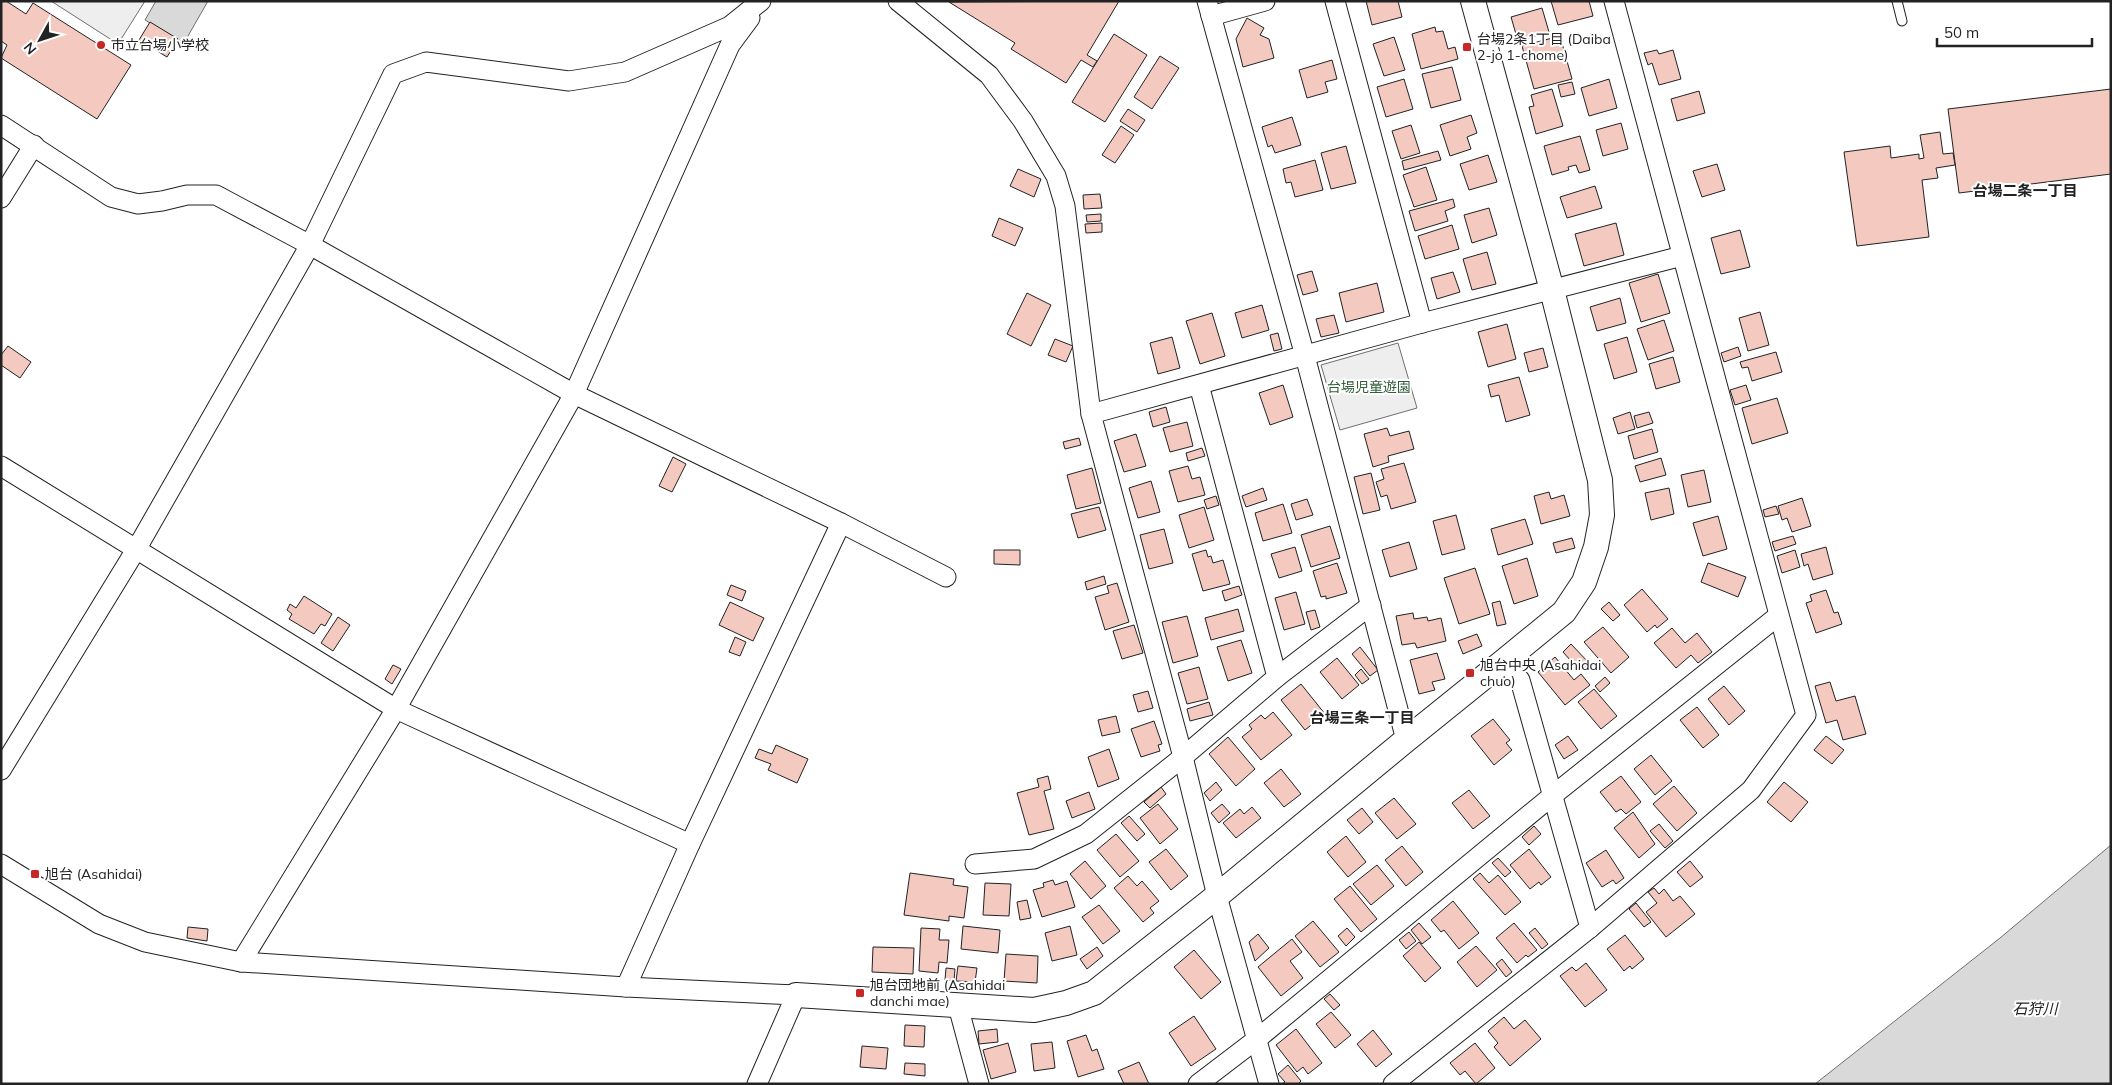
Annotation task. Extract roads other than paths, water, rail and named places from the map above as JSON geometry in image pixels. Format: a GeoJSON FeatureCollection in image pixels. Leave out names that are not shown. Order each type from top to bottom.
{"type":"FeatureCollection","features":[{"type":"Feature","properties":{"kind":"street"},"geometry":{"type":"LineString","coordinates":[[1,770],[137,548],[310,245],[393,74],[426,62],[569,81],[625,72],[730,26],[762,1]]}},
{"type":"Feature","properties":{"kind":"street"},"geometry":{"type":"LineString","coordinates":[[242,962],[396,709],[574,394],[730,45],[762,1]]}},
{"type":"Feature","properties":{"kind":"street"},"geometry":{"type":"LineString","coordinates":[[898,1],[989,75],[1023,121],[1056,176],[1065,206],[1091,414],[1183,757],[1217,896],[1269,1084]]}},
{"type":"Feature","properties":{"kind":"street"},"geometry":{"type":"LineString","coordinates":[[1266,1],[1209,8],[1305,356],[1406,740]]}},
{"type":"Feature","properties":{"kind":"street"},"geometry":{"type":"LineString","coordinates":[[1335,1],[1422,323]]}},
{"type":"Feature","properties":{"kind":"street"},"geometry":{"type":"LineString","coordinates":[[1,864],[98,924],[145,942],[242,962],[626,987],[796,995],[1034,1010],[1066,1003],[1094,993],[1217,896],[1564,612],[1584,582],[1596,546],[1602,514],[1600,480],[1552,290],[1473,1]]}},
{"type":"Feature","properties":{"kind":"street"},"geometry":{"type":"LineString","coordinates":[[1393,1084],[1590,928],[1751,790],[1806,715],[1614,1]]}},
{"type":"Feature","properties":{"kind":"street"},"geometry":{"type":"LineString","coordinates":[[1,125],[34,144],[111,197],[138,204],[187,195],[216,195],[310,245],[574,394],[841,523],[946,577]]}},
{"type":"Feature","properties":{"kind":"street"},"geometry":{"type":"LineString","coordinates":[[1,198],[34,144]]}},
{"type":"Feature","properties":{"kind":"street"},"geometry":{"type":"LineString","coordinates":[[1091,414],[1422,323],[1682,256]]}},
{"type":"Feature","properties":{"kind":"street"},"geometry":{"type":"LineString","coordinates":[[1199,385],[1277,677]]}},
{"type":"Feature","properties":{"kind":"street"},"geometry":{"type":"LineString","coordinates":[[1,466],[396,709],[690,844]]}},
{"type":"Feature","properties":{"kind":"street"},"geometry":{"type":"LineString","coordinates":[[626,987],[690,844],[841,523]]}},
{"type":"Feature","properties":{"kind":"street"},"geometry":{"type":"LineString","coordinates":[[975,864],[1034,859],[1086,834],[1183,757],[1277,677],[1371,605]]}},
{"type":"Feature","properties":{"kind":"street"},"geometry":{"type":"LineString","coordinates":[[1198,1084],[1257,1039],[1552,796],[1778,616]]}},
{"type":"Feature","properties":{"kind":"street"},"geometry":{"type":"LineString","coordinates":[[1504,662],[1520,680],[1590,928]]}},
{"type":"Feature","properties":{"kind":"street"},"geometry":{"type":"LineString","coordinates":[[757,1084],[796,995]]}},
{"type":"Feature","properties":{"kind":"street"},"geometry":{"type":"LineString","coordinates":[[958,1006],[979,1084]]}},
{"type":"Feature","properties":{"kind":"lane"},"geometry":{"type":"LineString","coordinates":[[1897,1],[1902,21]]}},
{"type":"Feature","properties":{"kind":"water"},"geometry":{"type":"Polygon","coordinates":[[[156,1],[208,1],[184,43],[145,20],[156,1]]]}},
{"type":"Feature","properties":{"kind":"water","name":"石狩川"},"geometry":{"type":"Polygon","coordinates":[[[2111,845],[2111,1084],[1815,1084],[2000,938],[2111,845]]]}},
{"type":"Feature","properties":{"kind":"place","name":"市立台場小学校"},"geometry":{"type":"Point","coordinates":[101,45]}},
{"type":"Feature","properties":{"kind":"place","name":"台場2条1丁目 (Daiba 2-jo 1-chome)"},"geometry":{"type":"Point","coordinates":[1467,47]}},
{"type":"Feature","properties":{"kind":"place","name":"旭台中央 (Asahidai chuo)"},"geometry":{"type":"Point","coordinates":[1470,673]}},
{"type":"Feature","properties":{"kind":"place","name":"旭台 (Asahidai)"},"geometry":{"type":"Point","coordinates":[35,874]}},
{"type":"Feature","properties":{"kind":"place","name":"旭台団地前 (Asahidai danchi mae)"},"geometry":{"type":"Point","coordinates":[860,993]}},
{"type":"Feature","properties":{"kind":"district","name":"台場二条一丁目"},"geometry":{"type":"Point","coordinates":[2025,190]}},
{"type":"Feature","properties":{"kind":"district","name":"台場三条一丁目"},"geometry":{"type":"Point","coordinates":[1362,717]}},
{"type":"Feature","properties":{"kind":"park label","name":"台場児童遊園"},"geometry":{"type":"Point","coordinates":[1369,387]}}]}
